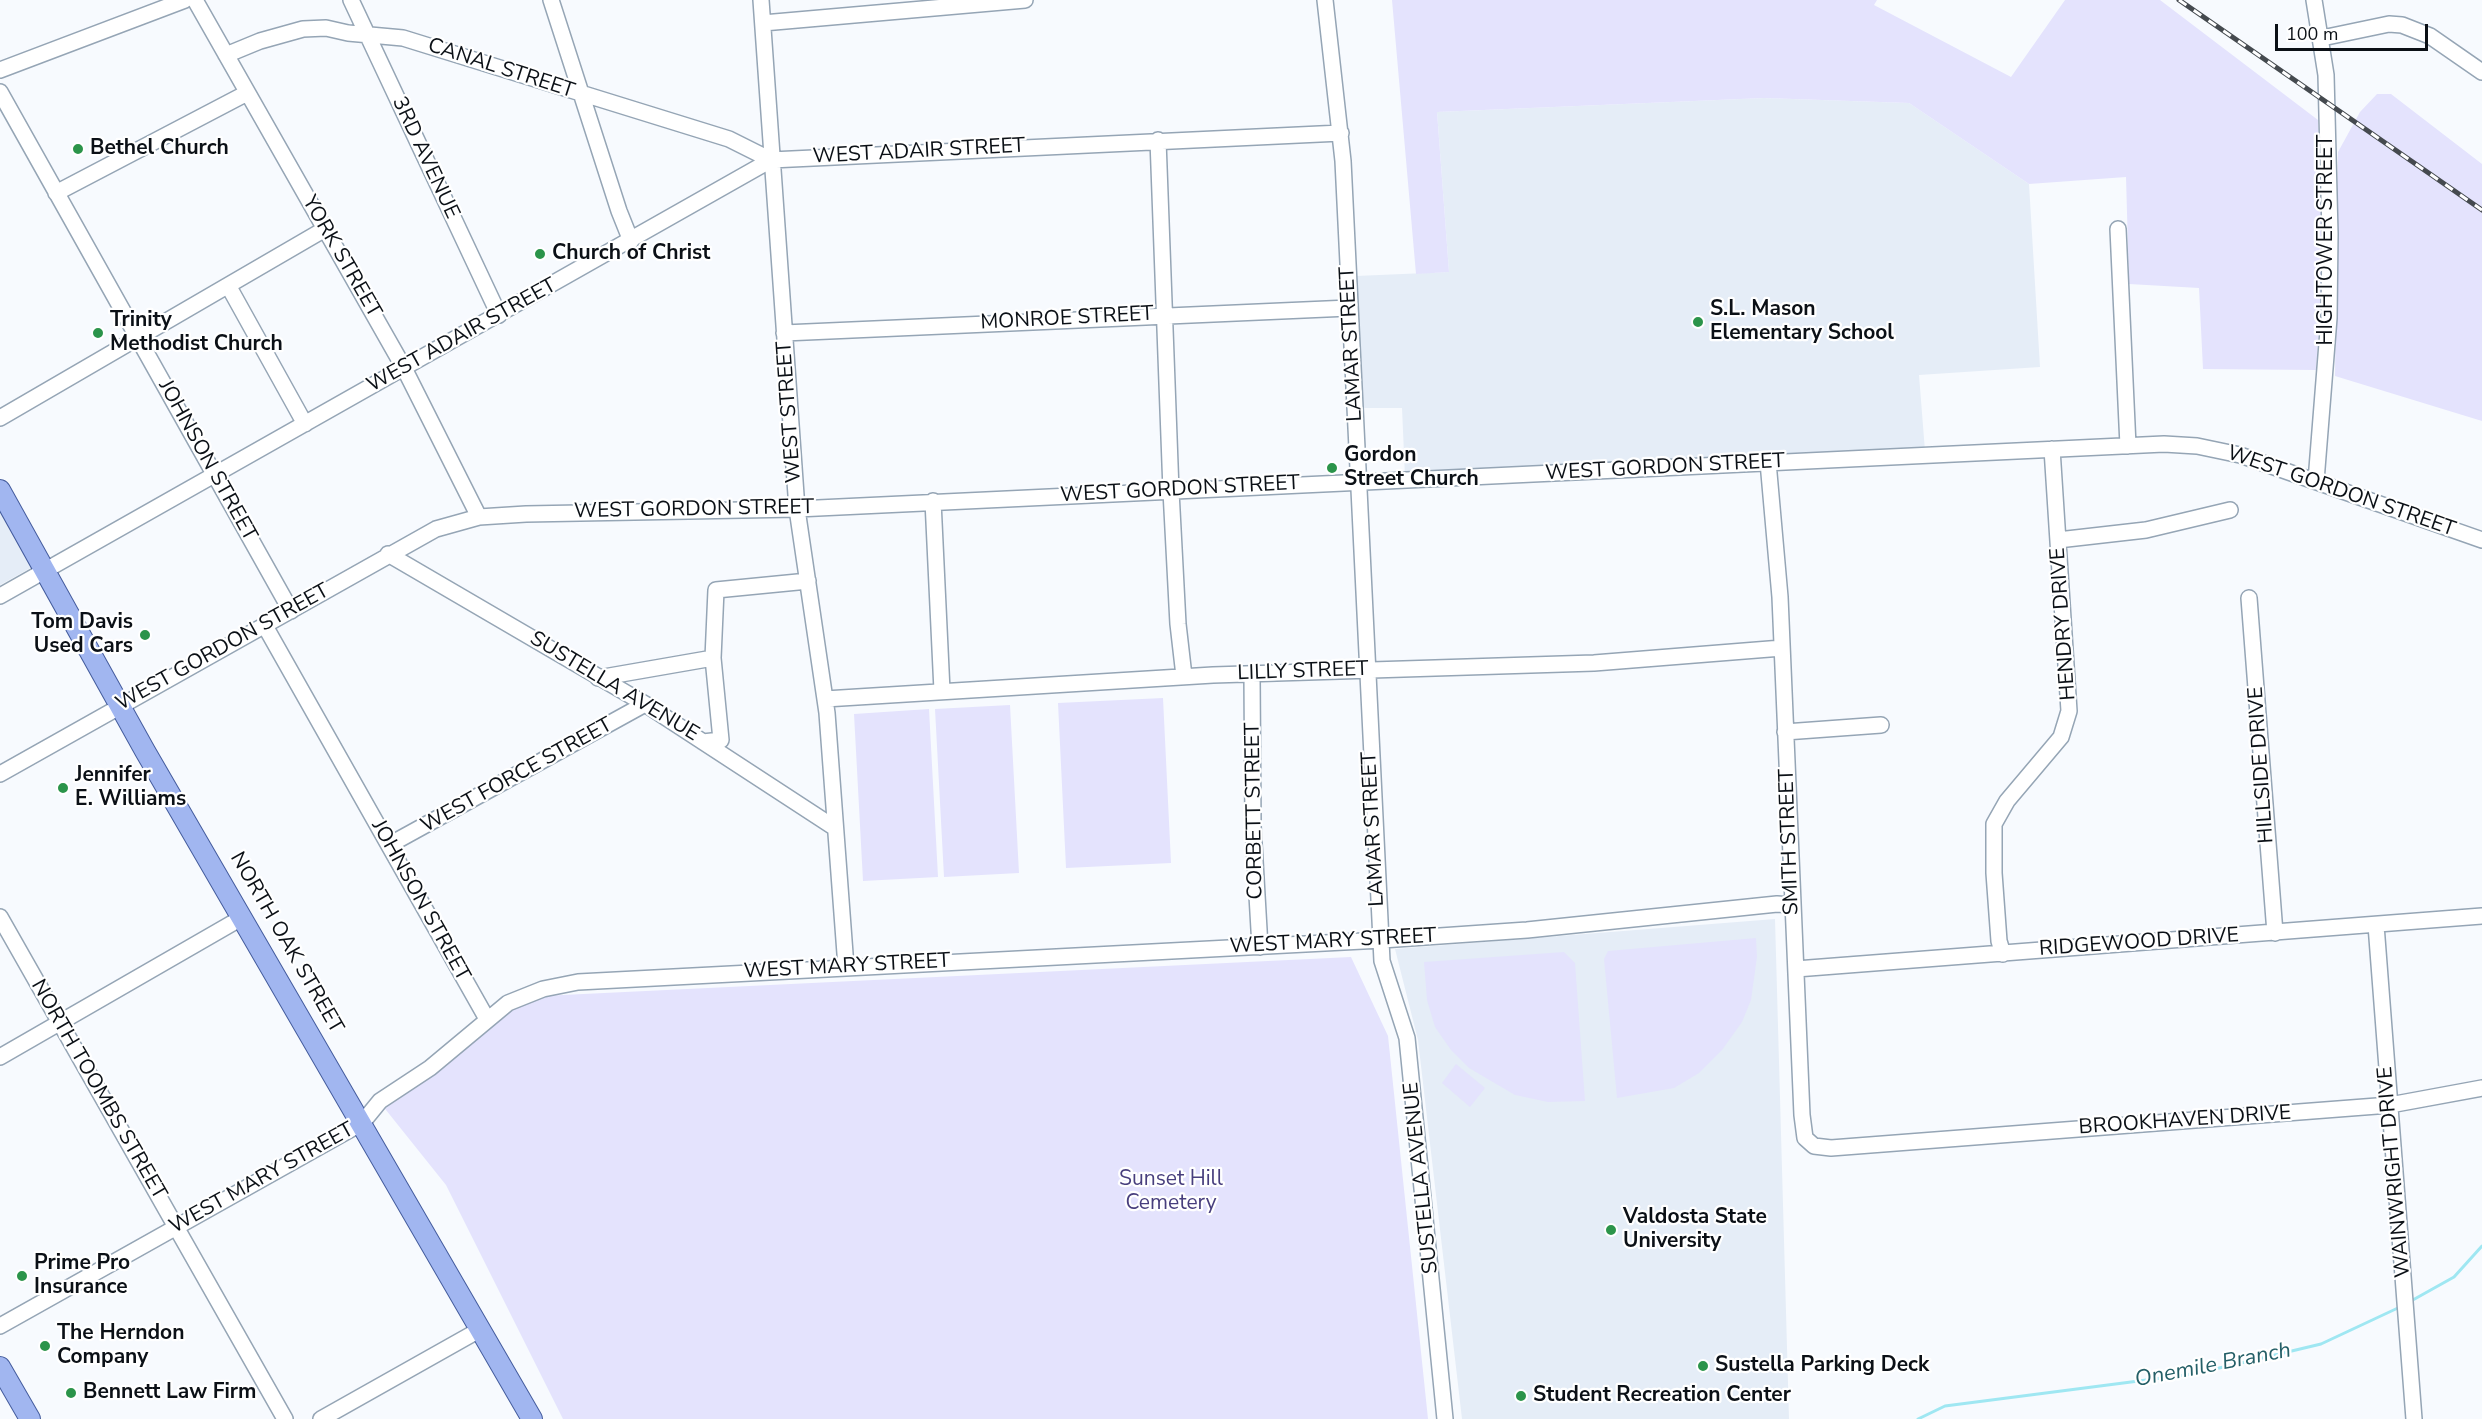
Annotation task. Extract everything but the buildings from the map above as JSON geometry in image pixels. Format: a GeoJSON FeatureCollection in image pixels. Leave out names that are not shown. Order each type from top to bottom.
{"type":"FeatureCollection","features":[{"type":"Feature","properties":{"kind":"main road","name":"NORTH OAK STREET"},"geometry":{"type":"LineString","coordinates":[[0,489],[120,706],[532,1419]]}},
{"type":"Feature","properties":{"kind":"main road"},"geometry":{"type":"LineString","coordinates":[[0,1367],[30,1419]]}},
{"type":"Feature","properties":{"kind":"street"},"geometry":{"type":"LineString","coordinates":[[0,70],[185,0]]}},
{"type":"Feature","properties":{"kind":"street","name":"YORK STREET"},"geometry":{"type":"LineString","coordinates":[[195,0],[404,368],[479,517]]}},
{"type":"Feature","properties":{"kind":"street","name":"3RD AVENUE"},"geometry":{"type":"LineString","coordinates":[[351,0],[499,315]]}},
{"type":"Feature","properties":{"kind":"street"},"geometry":{"type":"LineString","coordinates":[[551,0],[580,94],[631,241]]}},
{"type":"Feature","properties":{"kind":"street","name":"WEST STREET"},"geometry":{"type":"LineString","coordinates":[[761,0],[797,509],[825,699],[846,967]]}},
{"type":"Feature","properties":{"kind":"street"},"geometry":{"type":"LineString","coordinates":[[763,23],[1025,0]]}},
{"type":"Feature","properties":{"kind":"street","name":"LAMAR STREET"},"geometry":{"type":"LineString","coordinates":[[1325,0],[1341,133],[1375,862],[1382,940]]}},
{"type":"Feature","properties":{"kind":"street","name":"HIGHTOWER STREET"},"geometry":{"type":"LineString","coordinates":[[2314,0],[2322,38],[2326,75],[2329,318],[2316,481]]}},
{"type":"Feature","properties":{"kind":"street"},"geometry":{"type":"LineString","coordinates":[[2322,38],[2389,24],[2402,25],[2430,36],[2482,72]]}},
{"type":"Feature","properties":{"kind":"street","name":"CANAL STREET"},"geometry":{"type":"LineString","coordinates":[[226,55],[260,40],[303,29],[326,28],[403,38],[729,139],[771,160]]}},
{"type":"Feature","properties":{"kind":"street","name":"JOHNSON STREET"},"geometry":{"type":"LineString","coordinates":[[0,92],[140,338],[291,611]]}},
{"type":"Feature","properties":{"kind":"street"},"geometry":{"type":"LineString","coordinates":[[56,193],[248,93]]}},
{"type":"Feature","properties":{"kind":"street","name":"WEST ADAIR STREET"},"geometry":{"type":"LineString","coordinates":[[0,596],[771,160],[1341,133]]}},
{"type":"Feature","properties":{"kind":"street"},"geometry":{"type":"LineString","coordinates":[[1158,140],[1171,491],[1178,624],[1184,676]]}},
{"type":"Feature","properties":{"kind":"street"},"geometry":{"type":"LineString","coordinates":[[0,418],[229,287],[325,229]]}},
{"type":"Feature","properties":{"kind":"street"},"geometry":{"type":"LineString","coordinates":[[2118,229],[2128,446]]}},
{"type":"Feature","properties":{"kind":"street"},"geometry":{"type":"LineString","coordinates":[[229,287],[305,424]]}},
{"type":"Feature","properties":{"kind":"street","name":"MONROE STREET"},"geometry":{"type":"LineString","coordinates":[[784,333],[1350,308]]}},
{"type":"Feature","properties":{"kind":"street","name":"WEST GORDON STREET"},"geometry":{"type":"LineString","coordinates":[[0,774],[265,626],[388,554],[436,529],[479,517],[797,509],[2052,449],[2197,446],[2240,455],[2482,540]]}},
{"type":"Feature","properties":{"kind":"street","name":"HENDRY DRIVE"},"geometry":{"type":"LineString","coordinates":[[2002,954],[1994,873],[1994,824],[2007,801],[2061,736],[2069,711],[2052,449]]}},
{"type":"Feature","properties":{"kind":"street","name":"SMITH STREET"},"geometry":{"type":"LineString","coordinates":[[1768,462],[1782,648],[1792,905],[1805,1138],[1814,1146],[1824,1148],[1886,1143]]}},
{"type":"Feature","properties":{"kind":"street"},"geometry":{"type":"LineString","coordinates":[[933,501],[942,691]]}},
{"type":"Feature","properties":{"kind":"street"},"geometry":{"type":"LineString","coordinates":[[2058,540],[2146,530],[2230,510]]}},
{"type":"Feature","properties":{"kind":"street","name":"SUSTELLA AVENUE"},"geometry":{"type":"LineString","coordinates":[[388,554],[645,704],[835,828]]}},
{"type":"Feature","properties":{"kind":"street"},"geometry":{"type":"LineString","coordinates":[[703,742],[721,740],[713,658],[717,591],[808,581]]}},
{"type":"Feature","properties":{"kind":"street","name":"HILLSIDE DRIVE"},"geometry":{"type":"LineString","coordinates":[[2249,598],[2275,933]]}},
{"type":"Feature","properties":{"kind":"street","name":"JOHNSON STREET"},"geometry":{"type":"LineString","coordinates":[[265,626],[487,1019]]}},
{"type":"Feature","properties":{"kind":"street","name":"LILLY STREET"},"geometry":{"type":"LineString","coordinates":[[825,699],[1184,676],[1594,663],[1782,648]]}},
{"type":"Feature","properties":{"kind":"street"},"geometry":{"type":"LineString","coordinates":[[598,678],[713,658]]}},
{"type":"Feature","properties":{"kind":"street","name":"CORBETT STREET"},"geometry":{"type":"LineString","coordinates":[[1252,675],[1253,817],[1260,947]]}},
{"type":"Feature","properties":{"kind":"street","name":"WEST FORCE STREET"},"geometry":{"type":"LineString","coordinates":[[389,845],[645,704]]}},
{"type":"Feature","properties":{"kind":"street"},"geometry":{"type":"LineString","coordinates":[[1785,732],[1881,725]]}},
{"type":"Feature","properties":{"kind":"street","name":"WEST MARY STREET"},"geometry":{"type":"LineString","coordinates":[[0,1326],[362,1123],[380,1101],[430,1068],[508,1003],[543,989],[578,982],[1382,940],[1527,930],[1777,904],[1792,905]]}},
{"type":"Feature","properties":{"kind":"street","name":"RIDGEWOOD DRIVE"},"geometry":{"type":"LineString","coordinates":[[1796,969],[2482,916]]}},
{"type":"Feature","properties":{"kind":"street","name":"NORTH TOOMBS STREET"},"geometry":{"type":"LineString","coordinates":[[0,917],[285,1419]]}},
{"type":"Feature","properties":{"kind":"street"},"geometry":{"type":"LineString","coordinates":[[0,1057],[243,917]]}},
{"type":"Feature","properties":{"kind":"street","name":"WAINWRIGHT DRIVE"},"geometry":{"type":"LineString","coordinates":[[2376,925],[2414,1419]]}},
{"type":"Feature","properties":{"kind":"street","name":"SUSTELLA AVENUE"},"geometry":{"type":"LineString","coordinates":[[1382,940],[1382,961],[1407,1038],[1445,1419]]}},
{"type":"Feature","properties":{"kind":"street","name":"BROOKHAVEN DRIVE"},"geometry":{"type":"LineString","coordinates":[[1886,1143],[2390,1105],[2482,1088]]}},
{"type":"Feature","properties":{"kind":"street"},"geometry":{"type":"LineString","coordinates":[[321,1419],[481,1329]]}},
{"type":"Feature","properties":{"kind":"shaded area","name":"S.L. Mason Elementary School"},"geometry":{"type":"Polygon","coordinates":[[[1764,98],[1909,103],[2029,184],[2040,367],[1919,375],[1925,451],[1405,477],[1402,408],[1361,408],[1356,276],[1449,272],[1437,112],[1764,98]]]}},
{"type":"Feature","properties":{"kind":"shaded area"},"geometry":{"type":"Polygon","coordinates":[[[0,506],[34,566],[0,585],[0,506]]]}},
{"type":"Feature","properties":{"kind":"shaded area","name":"Valdosta State University"},"geometry":{"type":"Polygon","coordinates":[[[1775,919],[1789,1419],[1462,1419],[1418,1040],[1395,949],[1775,919]]]}},
{"type":"Feature","properties":{"kind":"green space"},"geometry":{"type":"Polygon","coordinates":[[[1392,0],[1877,0],[1874,5],[2011,77],[2065,0],[2160,0],[2318,120],[2323,268],[2316,370],[2203,369],[2199,288],[2129,284],[2126,177],[2029,184],[1909,103],[1764,98],[1437,112],[1449,272],[1416,274],[1392,0]]]}},
{"type":"Feature","properties":{"kind":"green space"},"geometry":{"type":"Polygon","coordinates":[[[2377,94],[2391,94],[2482,164],[2482,421],[2335,376],[2338,152],[2360,112],[2377,94]]]}},
{"type":"Feature","properties":{"kind":"green space"},"geometry":{"type":"Polygon","coordinates":[[[1163,698],[1171,863],[1066,868],[1058,703],[1163,698]]]}},
{"type":"Feature","properties":{"kind":"green space"},"geometry":{"type":"Polygon","coordinates":[[[1010,705],[1019,873],[944,877],[935,709],[1010,705]]]}},
{"type":"Feature","properties":{"kind":"green space"},"geometry":{"type":"Polygon","coordinates":[[[929,709],[938,877],[863,881],[854,714],[929,709]]]}},
{"type":"Feature","properties":{"kind":"green space"},"geometry":{"type":"Polygon","coordinates":[[[1756,938],[1757,957],[1751,1000],[1742,1022],[1722,1050],[1699,1073],[1674,1088],[1617,1098],[1604,959],[1608,951],[1756,938]]]}},
{"type":"Feature","properties":{"kind":"green space"},"geometry":{"type":"Polygon","coordinates":[[[1564,952],[1575,963],[1585,1101],[1548,1102],[1515,1095],[1469,1068],[1451,1050],[1435,1027],[1427,1000],[1424,962],[1564,952]]]}},
{"type":"Feature","properties":{"kind":"green space","name":"Sunset Hill Cemetery"},"geometry":{"type":"Polygon","coordinates":[[[1351,957],[1388,1036],[1428,1419],[563,1419],[446,1185],[382,1105],[511,1007],[542,996],[1351,957]]]}},
{"type":"Feature","properties":{"kind":"green space"},"geometry":{"type":"Polygon","coordinates":[[[1456,1064],[1485,1088],[1470,1107],[1442,1083],[1456,1064]]]}},
{"type":"Feature","properties":{"kind":"waterway","name":"Onemile Branch"},"geometry":{"type":"LineString","coordinates":[[2411,1301],[2454,1277],[2482,1246]]}},
{"type":"Feature","properties":{"kind":"waterway","name":"Onemile Branch"},"geometry":{"type":"LineString","coordinates":[[1918,1419],[1945,1406],[2193,1374],[2254,1360],[2321,1344],[2400,1307]]}},
{"type":"Feature","properties":{"kind":"railway"},"geometry":{"type":"LineString","coordinates":[[2179,0],[2482,210]]}},
{"type":"Feature","properties":{"kind":"place","name":"Bethel Church"},"geometry":{"type":"Point","coordinates":[78,149]}},
{"type":"Feature","properties":{"kind":"place","name":"Church of Christ"},"geometry":{"type":"Point","coordinates":[540,254]}},
{"type":"Feature","properties":{"kind":"place","name":"S.L. Mason Elementary School"},"geometry":{"type":"Point","coordinates":[1698,322]}},
{"type":"Feature","properties":{"kind":"place","name":"Trinity Methodist Church"},"geometry":{"type":"Point","coordinates":[98,333]}},
{"type":"Feature","properties":{"kind":"place","name":"Gordon Street Church"},"geometry":{"type":"Point","coordinates":[1332,468]}},
{"type":"Feature","properties":{"kind":"place","name":"Tom Davis Used Cars"},"geometry":{"type":"Point","coordinates":[145,635]}},
{"type":"Feature","properties":{"kind":"place","name":"Jennifer E. Williams"},"geometry":{"type":"Point","coordinates":[63,788]}},
{"type":"Feature","properties":{"kind":"place","name":"Valdosta State University"},"geometry":{"type":"Point","coordinates":[1611,1230]}},
{"type":"Feature","properties":{"kind":"place","name":"Prime Pro Insurance"},"geometry":{"type":"Point","coordinates":[22,1276]}},
{"type":"Feature","properties":{"kind":"place","name":"The Herndon Company"},"geometry":{"type":"Point","coordinates":[45,1346]}},
{"type":"Feature","properties":{"kind":"place","name":"Sustella Parking Deck"},"geometry":{"type":"Point","coordinates":[1703,1366]}},
{"type":"Feature","properties":{"kind":"place","name":"Bennett Law Firm"},"geometry":{"type":"Point","coordinates":[71,1393]}},
{"type":"Feature","properties":{"kind":"place","name":"Student Recreation Center"},"geometry":{"type":"Point","coordinates":[1521,1396]}}]}
